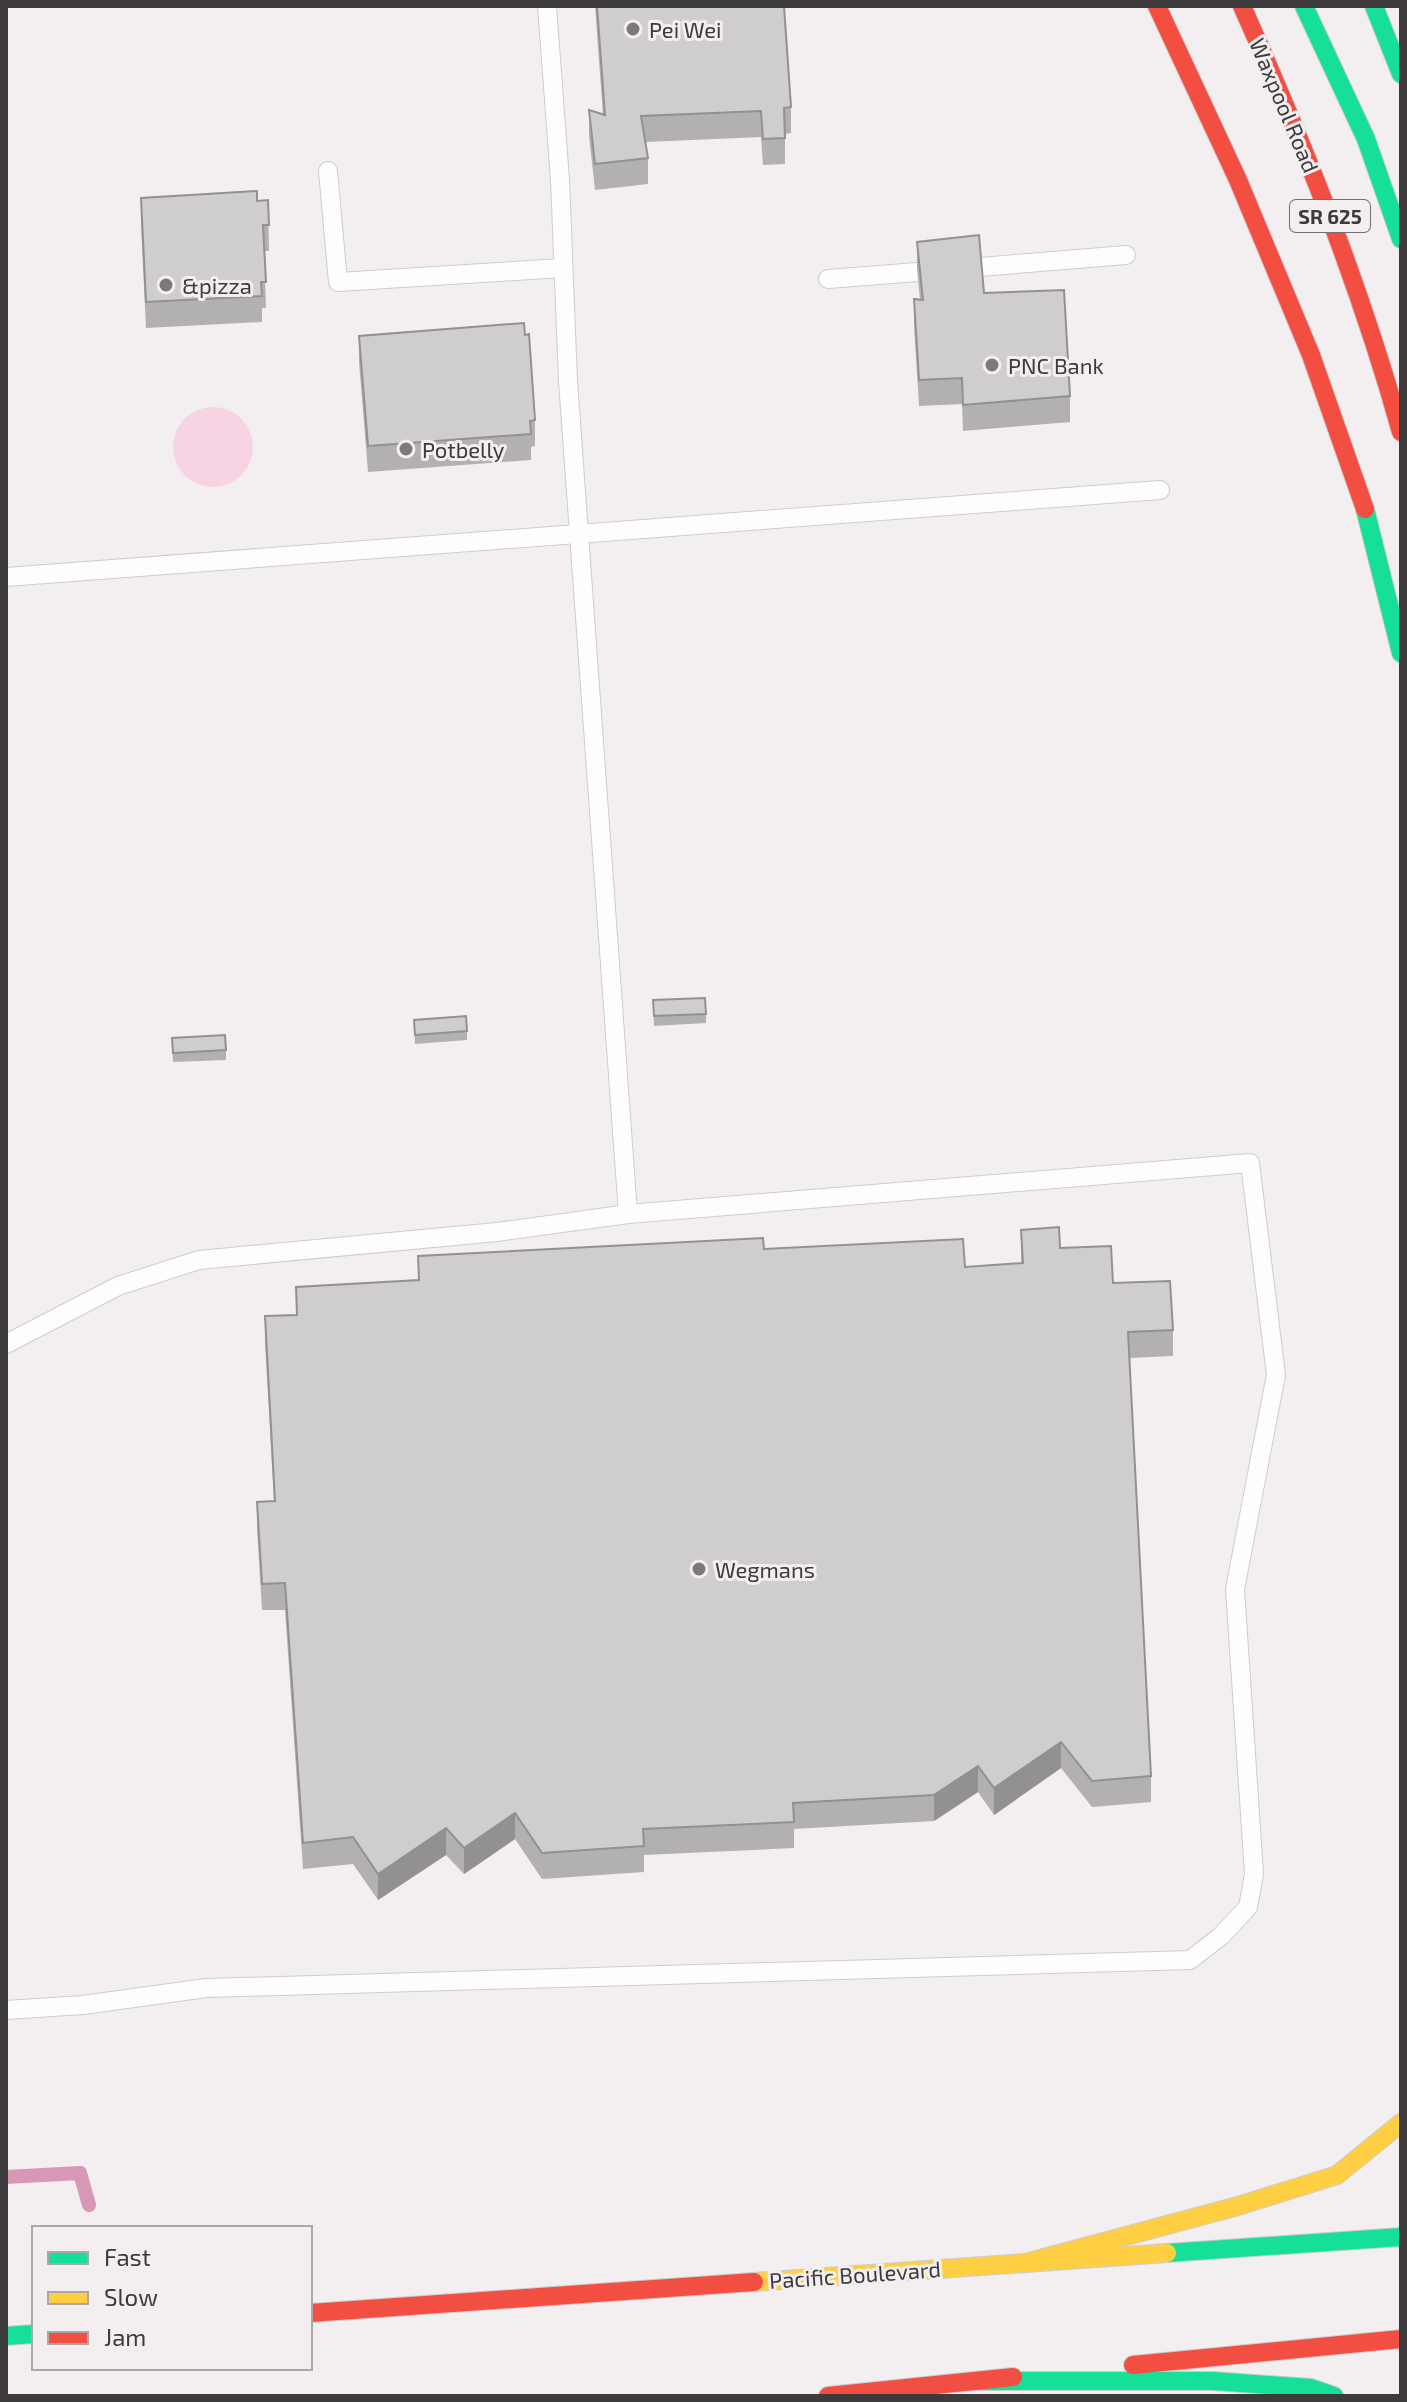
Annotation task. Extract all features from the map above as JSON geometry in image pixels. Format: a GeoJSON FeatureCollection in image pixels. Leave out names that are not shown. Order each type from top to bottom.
{"type":"FeatureCollection","features":[{"type":"Feature","properties":{"kind":"main road"},"geometry":{"type":"LineString","coordinates":[[1157,6],[1238,180],[1311,355],[1372,528],[1401,653]]}},
{"type":"Feature","properties":{"kind":"main road","name":"Waxpool Road"},"geometry":{"type":"LineString","coordinates":[[1242,6],[1302,138],[1381,358],[1401,432]]}},
{"type":"Feature","properties":{"kind":"main road"},"geometry":{"type":"LineString","coordinates":[[1304,6],[1366,139],[1401,239]]}},
{"type":"Feature","properties":{"kind":"main road"},"geometry":{"type":"LineString","coordinates":[[1374,6],[1401,74]]}},
{"type":"Feature","properties":{"kind":"main road"},"geometry":{"type":"LineString","coordinates":[[1029,2262],[1238,2206],[1337,2175],[1401,2123]]}},
{"type":"Feature","properties":{"kind":"main road","name":"Pacific Boulevard"},"geometry":{"type":"LineString","coordinates":[[312,2313],[1401,2237]]}},
{"type":"Feature","properties":{"kind":"main road"},"geometry":{"type":"LineString","coordinates":[[6,2336],[32,2334]]}},
{"type":"Feature","properties":{"kind":"main road"},"geometry":{"type":"LineString","coordinates":[[828,2396],[1401,2339]]}},
{"type":"Feature","properties":{"kind":"main road"},"geometry":{"type":"LineString","coordinates":[[976,2381],[1213,2381],[1311,2388],[1334,2396]]}},
{"type":"Feature","properties":{"kind":"lane"},"geometry":{"type":"LineString","coordinates":[[547,6],[560,180],[562,268],[628,1214]]}},
{"type":"Feature","properties":{"kind":"lane"},"geometry":{"type":"LineString","coordinates":[[328,171],[338,282],[562,268]]}},
{"type":"Feature","properties":{"kind":"lane"},"geometry":{"type":"LineString","coordinates":[[980,267],[1126,255]]}},
{"type":"Feature","properties":{"kind":"lane"},"geometry":{"type":"LineString","coordinates":[[828,279],[917,272]]}},
{"type":"Feature","properties":{"kind":"lane"},"geometry":{"type":"LineString","coordinates":[[6,577],[1160,490]]}},
{"type":"Feature","properties":{"kind":"lane"},"geometry":{"type":"LineString","coordinates":[[6,1344],[118,1286],[199,1260],[497,1232],[628,1214],[1250,1163],[1276,1375],[1235,1589],[1254,1874],[1248,1907],[1221,1936],[1190,1960],[206,1988],[83,2005],[6,2010]]}},
{"type":"Feature","properties":{"kind":"shaded area"},"geometry":{"type":"Polygon","coordinates":[[[213,407],[228,410],[241,419],[250,432],[253,447],[250,462],[241,475],[228,484],[213,487],[198,484],[185,475],[176,462],[173,447],[176,432],[185,419],[198,410],[213,407]]]}},
{"type":"Feature","properties":{"kind":"building"},"geometry":{"type":"Polygon","coordinates":[[[597,6],[784,6],[791,107],[784,108],[785,138],[763,139],[761,111],[641,116],[648,158],[595,164],[589,110],[605,115],[597,6]]]}},
{"type":"Feature","properties":{"kind":"building"},"geometry":{"type":"Polygon","coordinates":[[[257,191],[257,201],[268,200],[269,225],[263,225],[266,282],[261,282],[262,296],[146,302],[141,198],[257,191]]]}},
{"type":"Feature","properties":{"kind":"building","name":"PNC Bank"},"geometry":{"type":"Polygon","coordinates":[[[979,235],[984,293],[1064,290],[1070,396],[963,405],[962,378],[919,380],[914,299],[923,300],[917,242],[979,235]]]}},
{"type":"Feature","properties":{"kind":"building"},"geometry":{"type":"Polygon","coordinates":[[[524,323],[525,335],[529,334],[535,420],[530,421],[531,434],[368,446],[359,336],[524,323]]]}},
{"type":"Feature","properties":{"kind":"building"},"geometry":{"type":"Polygon","coordinates":[[[705,998],[706,1014],[654,1016],[653,1000],[705,998]]]}},
{"type":"Feature","properties":{"kind":"building"},"geometry":{"type":"Polygon","coordinates":[[[466,1016],[467,1031],[415,1035],[414,1020],[466,1016]]]}},
{"type":"Feature","properties":{"kind":"building"},"geometry":{"type":"Polygon","coordinates":[[[225,1035],[226,1050],[173,1053],[172,1038],[225,1035]]]}},
{"type":"Feature","properties":{"kind":"building","name":"Wegmans"},"geometry":{"type":"Polygon","coordinates":[[[1059,1227],[1060,1248],[1111,1246],[1113,1283],[1170,1281],[1173,1330],[1128,1332],[1151,1776],[1092,1781],[1061,1742],[994,1788],[978,1766],[934,1795],[793,1803],[794,1822],[643,1829],[644,1846],[542,1853],[515,1813],[464,1848],[446,1828],[378,1874],[353,1837],[303,1843],[285,1583],[262,1584],[257,1502],[275,1501],[265,1316],[297,1315],[296,1287],[419,1280],[418,1256],[763,1238],[764,1249],[963,1239],[965,1267],[1023,1263],[1021,1230],[1059,1227]]]}},
{"type":"Feature","properties":{"kind":"waterway"},"geometry":{"type":"LineString","coordinates":[[6,2177],[80,2173],[89,2205]]}},
{"type":"Feature","properties":{"kind":"traffic: fast"},"geometry":{"type":"LineString","coordinates":[[1304,6],[1366,139],[1401,239]]}},
{"type":"Feature","properties":{"kind":"traffic: fast"},"geometry":{"type":"LineString","coordinates":[[1374,6],[1401,74]]}},
{"type":"Feature","properties":{"kind":"traffic: fast"},"geometry":{"type":"LineString","coordinates":[[1365,509],[1401,653]]}},
{"type":"Feature","properties":{"kind":"traffic: fast"},"geometry":{"type":"LineString","coordinates":[[1167,2253],[1401,2237]]}},
{"type":"Feature","properties":{"kind":"traffic: fast"},"geometry":{"type":"LineString","coordinates":[[6,2336],[32,2334]]}},
{"type":"Feature","properties":{"kind":"traffic: fast"},"geometry":{"type":"LineString","coordinates":[[976,2381],[1213,2381],[1311,2388],[1334,2396]]}},
{"type":"Feature","properties":{"kind":"traffic: slow"},"geometry":{"type":"LineString","coordinates":[[1029,2262],[1238,2206],[1337,2175],[1401,2123]]}},
{"type":"Feature","properties":{"kind":"traffic: slow"},"geometry":{"type":"LineString","coordinates":[[754,2282],[1167,2253]]}},
{"type":"Feature","properties":{"kind":"traffic: jam"},"geometry":{"type":"LineString","coordinates":[[1157,6],[1238,180],[1311,355],[1365,509]]}},
{"type":"Feature","properties":{"kind":"traffic: jam"},"geometry":{"type":"LineString","coordinates":[[1242,6],[1329,216],[1368,323],[1401,432]]}},
{"type":"Feature","properties":{"kind":"traffic: jam"},"geometry":{"type":"LineString","coordinates":[[312,2313],[754,2282]]}},
{"type":"Feature","properties":{"kind":"traffic: jam"},"geometry":{"type":"LineString","coordinates":[[1133,2365],[1401,2339]]}},
{"type":"Feature","properties":{"kind":"traffic: jam"},"geometry":{"type":"LineString","coordinates":[[828,2396],[1013,2377]]}},
{"type":"Feature","properties":{"kind":"place","name":"Pei Wei"},"geometry":{"type":"Point","coordinates":[633,29]}},
{"type":"Feature","properties":{"kind":"place","name":"&pizza"},"geometry":{"type":"Point","coordinates":[166,285]}},
{"type":"Feature","properties":{"kind":"place","name":"PNC Bank"},"geometry":{"type":"Point","coordinates":[992,365]}},
{"type":"Feature","properties":{"kind":"place","name":"Potbelly"},"geometry":{"type":"Point","coordinates":[406,449]}},
{"type":"Feature","properties":{"kind":"place","name":"Wegmans"},"geometry":{"type":"Point","coordinates":[699,1569]}}]}
